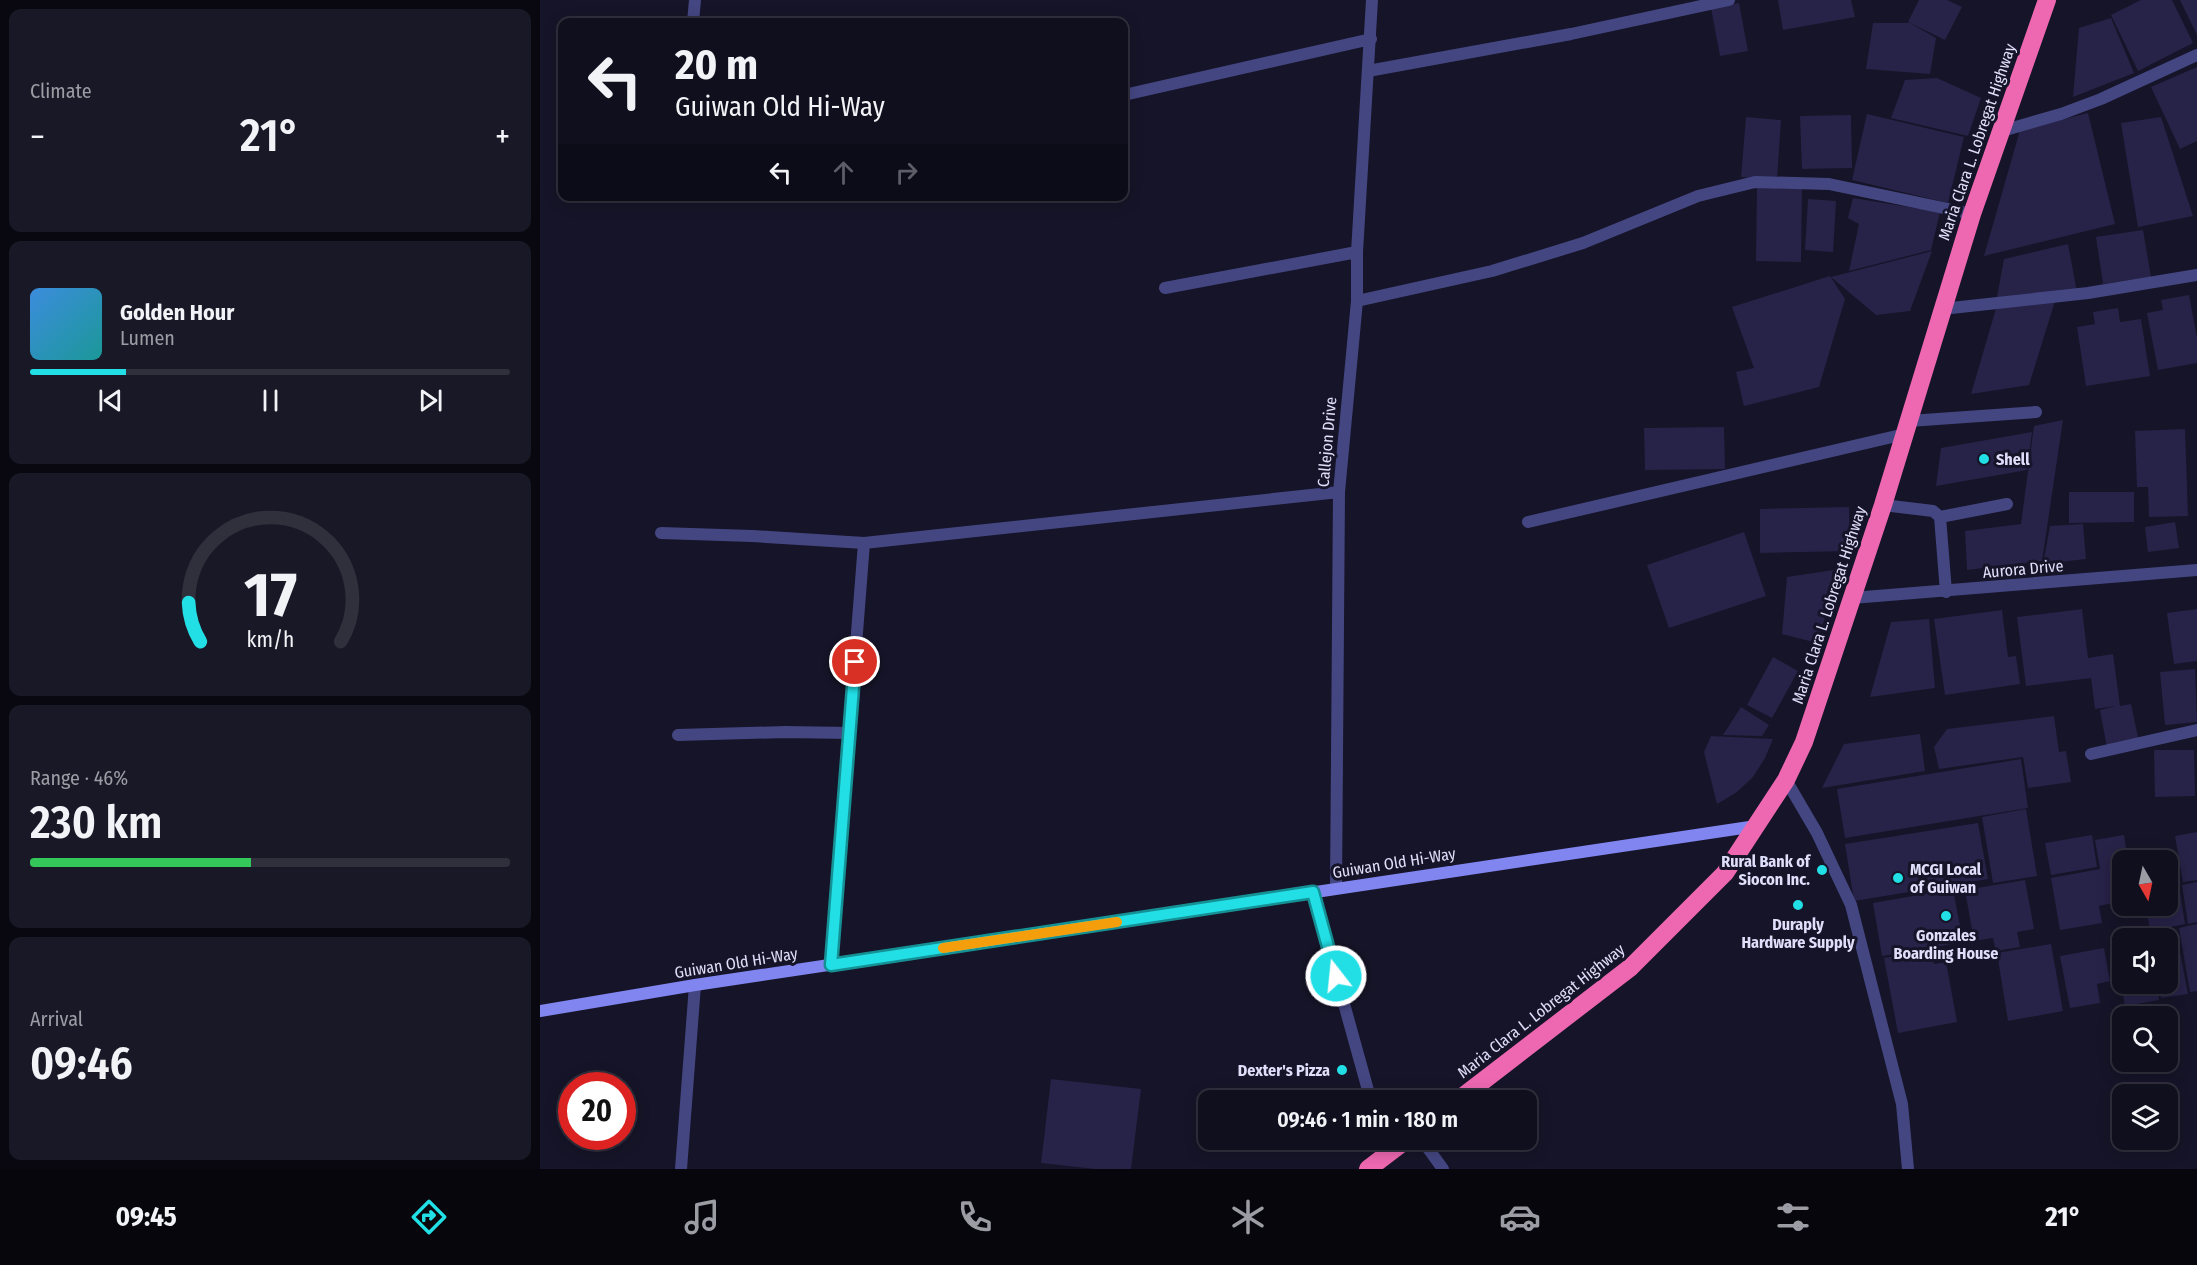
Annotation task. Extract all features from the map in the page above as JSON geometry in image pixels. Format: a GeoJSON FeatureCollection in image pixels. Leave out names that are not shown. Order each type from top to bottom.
{"type":"FeatureCollection","features":[{"type":"Feature","properties":{"kind":"highway","name":"Maria Clara L. Lobregat Highway"},"geometry":{"type":"LineString","coordinates":[[1471,1090],[1631,967],[1725,873],[1785,780],[1804,742],[1883,505],[1972,214],[2047,0]]}},
{"type":"Feature","properties":{"kind":"highway"},"geometry":{"type":"LineString","coordinates":[[1368,1169],[1382,1150]]}},
{"type":"Feature","properties":{"kind":"street"},"geometry":{"type":"LineString","coordinates":[[693,18],[694,0]]}},
{"type":"Feature","properties":{"kind":"street","name":"Callejon Drive"},"geometry":{"type":"LineString","coordinates":[[1336,888],[1339,492],[1357,301],[1357,252],[1372,0]]}},
{"type":"Feature","properties":{"kind":"street"},"geometry":{"type":"LineString","coordinates":[[1368,71],[1571,34],[1729,0]]}},
{"type":"Feature","properties":{"kind":"street"},"geometry":{"type":"LineString","coordinates":[[1128,94],[1371,39]]}},
{"type":"Feature","properties":{"kind":"street"},"geometry":{"type":"LineString","coordinates":[[2002,131],[2061,114],[2101,99],[2197,55]]}},
{"type":"Feature","properties":{"kind":"street"},"geometry":{"type":"LineString","coordinates":[[1357,301],[1492,271],[1583,243],[1698,196],[1755,182],[1829,184],[1972,214]]}},
{"type":"Feature","properties":{"kind":"street"},"geometry":{"type":"LineString","coordinates":[[1165,288],[1357,252]]}},
{"type":"Feature","properties":{"kind":"street"},"geometry":{"type":"LineString","coordinates":[[1942,309],[2088,292],[2197,275]]}},
{"type":"Feature","properties":{"kind":"street"},"geometry":{"type":"LineString","coordinates":[[1527,522],[1907,427],[2036,412]]}},
{"type":"Feature","properties":{"kind":"street"},"geometry":{"type":"LineString","coordinates":[[661,533],[864,543],[1339,492]]}},
{"type":"Feature","properties":{"kind":"street"},"geometry":{"type":"LineString","coordinates":[[1883,505],[1933,511],[1941,517],[2007,504]]}},
{"type":"Feature","properties":{"kind":"street"},"geometry":{"type":"LineString","coordinates":[[1941,517],[1946,592]]}},
{"type":"Feature","properties":{"kind":"street"},"geometry":{"type":"LineString","coordinates":[[831,965],[864,543]]}},
{"type":"Feature","properties":{"kind":"street","name":"Aurora Drive"},"geometry":{"type":"LineString","coordinates":[[1852,598],[2197,570]]}},
{"type":"Feature","properties":{"kind":"street"},"geometry":{"type":"LineString","coordinates":[[2091,754],[2197,730]]}},
{"type":"Feature","properties":{"kind":"street"},"geometry":{"type":"LineString","coordinates":[[678,735],[850,733]]}},
{"type":"Feature","properties":{"kind":"street"},"geometry":{"type":"LineString","coordinates":[[1785,780],[1817,833],[1851,905],[1902,1104],[1908,1169]]}},
{"type":"Feature","properties":{"kind":"street","name":"Guiwan Old Hi-Way"},"geometry":{"type":"LineString","coordinates":[[540,1011],[695,985],[1756,826]]}},
{"type":"Feature","properties":{"kind":"street"},"geometry":{"type":"LineString","coordinates":[[1313,892],[1368,1090]]}},
{"type":"Feature","properties":{"kind":"street"},"geometry":{"type":"LineString","coordinates":[[681,1169],[695,985]]}},
{"type":"Feature","properties":{"kind":"street"},"geometry":{"type":"LineString","coordinates":[[1429,1150],[1443,1169]]}},
{"type":"Feature","properties":{"kind":"building"},"geometry":{"type":"Polygon","coordinates":[[[1778,0],[1851,0],[1855,17],[1783,30],[1778,0]]]}},
{"type":"Feature","properties":{"kind":"building"},"geometry":{"type":"Polygon","coordinates":[[[1919,0],[1947,0],[1962,7],[1945,40],[1908,22],[1919,0]]]}},
{"type":"Feature","properties":{"kind":"building"},"geometry":{"type":"Polygon","coordinates":[[[2141,0],[2172,0],[2193,43],[2138,71],[2111,15],[2141,0]]]}},
{"type":"Feature","properties":{"kind":"building"},"geometry":{"type":"Polygon","coordinates":[[[2180,0],[2197,0],[2197,35],[2180,0]]]}},
{"type":"Feature","properties":{"kind":"building"},"geometry":{"type":"Polygon","coordinates":[[[1739,3],[1748,51],[1720,56],[1711,8],[1739,3]]]}},
{"type":"Feature","properties":{"kind":"building"},"geometry":{"type":"Polygon","coordinates":[[[2111,18],[2134,73],[2073,97],[2079,28],[2111,18]]]}},
{"type":"Feature","properties":{"kind":"building"},"geometry":{"type":"Polygon","coordinates":[[[1873,23],[1910,23],[1936,38],[1930,74],[1866,69],[1873,23]]]}},
{"type":"Feature","properties":{"kind":"building"},"geometry":{"type":"Polygon","coordinates":[[[2197,67],[2197,141],[2180,149],[2151,87],[2197,67]]]}},
{"type":"Feature","properties":{"kind":"building"},"geometry":{"type":"Polygon","coordinates":[[[1937,78],[1981,98],[1968,136],[1891,118],[1905,80],[1937,78]]]}},
{"type":"Feature","properties":{"kind":"building"},"geometry":{"type":"Polygon","coordinates":[[[2088,113],[2115,224],[1984,256],[2020,130],[2088,113]]]}},
{"type":"Feature","properties":{"kind":"building"},"geometry":{"type":"Polygon","coordinates":[[[1867,114],[1964,137],[1948,203],[1852,180],[1867,114]]]}},
{"type":"Feature","properties":{"kind":"building"},"geometry":{"type":"Polygon","coordinates":[[[1851,115],[1852,168],[1802,169],[1800,116],[1851,115]]]}},
{"type":"Feature","properties":{"kind":"building"},"geometry":{"type":"Polygon","coordinates":[[[1746,117],[1781,120],[1777,180],[1741,177],[1746,117]]]}},
{"type":"Feature","properties":{"kind":"building"},"geometry":{"type":"Polygon","coordinates":[[[2161,117],[2193,216],[2138,227],[2121,123],[2161,117]]]}},
{"type":"Feature","properties":{"kind":"building"},"geometry":{"type":"Polygon","coordinates":[[[1757,183],[1802,184],[1801,262],[1756,261],[1757,183]]]}},
{"type":"Feature","properties":{"kind":"building"},"geometry":{"type":"Polygon","coordinates":[[[1853,198],[1940,212],[1931,250],[1849,271],[1859,224],[1848,218],[1853,198]]]}},
{"type":"Feature","properties":{"kind":"building"},"geometry":{"type":"Polygon","coordinates":[[[1808,199],[1836,201],[1833,252],[1805,250],[1808,199]]]}},
{"type":"Feature","properties":{"kind":"building"},"geometry":{"type":"Polygon","coordinates":[[[2143,230],[2151,277],[2103,284],[2096,237],[2143,230]]]}},
{"type":"Feature","properties":{"kind":"building"},"geometry":{"type":"Polygon","coordinates":[[[2068,244],[2077,292],[1996,302],[2004,259],[2068,244]]]}},
{"type":"Feature","properties":{"kind":"building"},"geometry":{"type":"Polygon","coordinates":[[[1932,251],[1910,311],[1876,315],[1831,277],[1932,251]]]}},
{"type":"Feature","properties":{"kind":"building"},"geometry":{"type":"Polygon","coordinates":[[[1830,276],[1845,299],[1819,387],[1744,406],[1736,372],[1754,368],[1732,307],[1830,276]]]}},
{"type":"Feature","properties":{"kind":"building"},"geometry":{"type":"Polygon","coordinates":[[[2189,295],[2197,338],[2197,363],[2158,370],[2147,313],[2163,310],[2161,300],[2189,295]]]}},
{"type":"Feature","properties":{"kind":"building"},"geometry":{"type":"Polygon","coordinates":[[[2056,298],[2029,385],[1971,394],[1997,305],[2056,298]]]}},
{"type":"Feature","properties":{"kind":"building"},"geometry":{"type":"Polygon","coordinates":[[[2118,308],[2120,322],[2141,319],[2150,376],[2086,386],[2077,327],[2095,324],[2093,312],[2118,308]]]}},
{"type":"Feature","properties":{"kind":"building"},"geometry":{"type":"Polygon","coordinates":[[[2063,420],[2042,561],[1967,570],[1965,531],[2021,524],[2034,426],[2063,420]]]}},
{"type":"Feature","properties":{"kind":"building"},"geometry":{"type":"Polygon","coordinates":[[[1724,427],[1725,469],[1645,470],[1644,428],[1724,427]]]}},
{"type":"Feature","properties":{"kind":"building"},"geometry":{"type":"Polygon","coordinates":[[[2185,429],[2188,516],[2149,517],[2148,487],[2137,487],[2135,431],[2185,429]]]}},
{"type":"Feature","properties":{"kind":"building","name":"Shell"},"geometry":{"type":"Polygon","coordinates":[[[2032,432],[2027,470],[1936,486],[1941,448],[2032,432]]]}},
{"type":"Feature","properties":{"kind":"building"},"geometry":{"type":"Polygon","coordinates":[[[2069,492],[2134,492],[2134,522],[2069,523],[2069,492]]]}},
{"type":"Feature","properties":{"kind":"building"},"geometry":{"type":"Polygon","coordinates":[[[1849,507],[1850,551],[1760,553],[1760,509],[1849,507]]]}},
{"type":"Feature","properties":{"kind":"building"},"geometry":{"type":"Polygon","coordinates":[[[2175,522],[2179,548],[2148,552],[2145,527],[2175,522]]]}},
{"type":"Feature","properties":{"kind":"building"},"geometry":{"type":"Polygon","coordinates":[[[2083,524],[2086,559],[2043,564],[2050,526],[2083,524]]]}},
{"type":"Feature","properties":{"kind":"building"},"geometry":{"type":"Polygon","coordinates":[[[1744,532],[1766,596],[1669,628],[1647,565],[1744,532]]]}},
{"type":"Feature","properties":{"kind":"building"},"geometry":{"type":"Polygon","coordinates":[[[1840,569],[1817,643],[1782,634],[1787,577],[1840,569]]]}},
{"type":"Feature","properties":{"kind":"building"},"geometry":{"type":"Polygon","coordinates":[[[2082,609],[2088,658],[2113,654],[2120,706],[2131,704],[2139,742],[2107,748],[2100,710],[2116,706],[2095,709],[2091,678],[2026,686],[2017,617],[2082,609]]]}},
{"type":"Feature","properties":{"kind":"building"},"geometry":{"type":"Polygon","coordinates":[[[2197,609],[2197,661],[2174,664],[2167,613],[2197,609]]]}},
{"type":"Feature","properties":{"kind":"building"},"geometry":{"type":"Polygon","coordinates":[[[2002,610],[2008,657],[2016,656],[2020,684],[1945,695],[1934,619],[2002,610]]]}},
{"type":"Feature","properties":{"kind":"building"},"geometry":{"type":"Polygon","coordinates":[[[1929,619],[1935,688],[1870,697],[1891,622],[1929,619]]]}},
{"type":"Feature","properties":{"kind":"building"},"geometry":{"type":"Polygon","coordinates":[[[1773,657],[1798,671],[1772,718],[1747,705],[1773,657]]]}},
{"type":"Feature","properties":{"kind":"building"},"geometry":{"type":"Polygon","coordinates":[[[2195,669],[2197,722],[2165,725],[2160,672],[2195,669]]]}},
{"type":"Feature","properties":{"kind":"building"},"geometry":{"type":"Polygon","coordinates":[[[1741,707],[1769,725],[1762,736],[1723,735],[1741,707]]]}},
{"type":"Feature","properties":{"kind":"building"},"geometry":{"type":"Polygon","coordinates":[[[2054,716],[2059,752],[2066,751],[2071,782],[2028,788],[2023,757],[1939,769],[1934,747],[1947,729],[2054,716]]]}},
{"type":"Feature","properties":{"kind":"building"},"geometry":{"type":"Polygon","coordinates":[[[1920,734],[1925,771],[1822,788],[1844,744],[1920,734]]]}},
{"type":"Feature","properties":{"kind":"building"},"geometry":{"type":"Polygon","coordinates":[[[1711,736],[1773,739],[1753,777],[1737,792],[1717,804],[1704,752],[1711,736]]]}},
{"type":"Feature","properties":{"kind":"building"},"geometry":{"type":"Polygon","coordinates":[[[2154,750],[2194,750],[2195,796],[2155,797],[2154,750]]]}},
{"type":"Feature","properties":{"kind":"building"},"geometry":{"type":"Polygon","coordinates":[[[2021,759],[2028,808],[1845,838],[1837,789],[2021,759]]]}},
{"type":"Feature","properties":{"kind":"building"},"geometry":{"type":"Polygon","coordinates":[[[2026,809],[2037,876],[1993,883],[1982,817],[2026,809]]]}},
{"type":"Feature","properties":{"kind":"building"},"geometry":{"type":"Polygon","coordinates":[[[1978,823],[1988,879],[1854,901],[1845,844],[1978,823]]]}},
{"type":"Feature","properties":{"kind":"building"},"geometry":{"type":"Polygon","coordinates":[[[2197,832],[2197,880],[2183,882],[2175,836],[2197,832]]]}},
{"type":"Feature","properties":{"kind":"building"},"geometry":{"type":"Polygon","coordinates":[[[2092,835],[2097,867],[2051,875],[2045,843],[2092,835]]]}},
{"type":"Feature","properties":{"kind":"building"},"geometry":{"type":"Polygon","coordinates":[[[2124,835],[2126,850],[2112,850],[2112,903],[2099,906],[2102,923],[2060,930],[2051,878],[2100,869],[2095,840],[2124,835]]]}},
{"type":"Feature","properties":{"kind":"building"},"geometry":{"type":"Polygon","coordinates":[[[2025,880],[2034,929],[2017,932],[2020,947],[1996,951],[1993,938],[1974,941],[1965,890],[2025,880]]]}},
{"type":"Feature","properties":{"kind":"building"},"geometry":{"type":"Polygon","coordinates":[[[2197,882],[2197,922],[2188,924],[2182,885],[2197,882]]]}},
{"type":"Feature","properties":{"kind":"building"},"geometry":{"type":"Polygon","coordinates":[[[2178,886],[2185,924],[2150,928],[2148,916],[2178,916],[2178,886]]]}},
{"type":"Feature","properties":{"kind":"building"},"geometry":{"type":"Polygon","coordinates":[[[1953,889],[1963,942],[1882,956],[1873,903],[1953,889]]]}},
{"type":"Feature","properties":{"kind":"building"},"geometry":{"type":"Polygon","coordinates":[[[2197,924],[2197,991],[2190,992],[2179,928],[2197,924]]]}},
{"type":"Feature","properties":{"kind":"building"},"geometry":{"type":"Polygon","coordinates":[[[2178,942],[2188,994],[2161,998],[2160,994],[2178,994],[2178,942]]]}},
{"type":"Feature","properties":{"kind":"building"},"geometry":{"type":"Polygon","coordinates":[[[2051,944],[2063,1011],[2008,1021],[1997,953],[2051,944]]]}},
{"type":"Feature","properties":{"kind":"building"},"geometry":{"type":"Polygon","coordinates":[[[2104,948],[2110,981],[2097,984],[2100,1003],[2070,1008],[2060,956],[2104,948]]]}},
{"type":"Feature","properties":{"kind":"building"},"geometry":{"type":"Polygon","coordinates":[[[1931,950],[1934,964],[1946,962],[1957,1022],[1898,1033],[1884,958],[1931,950]]]}},
{"type":"Feature","properties":{"kind":"building"},"geometry":{"type":"Polygon","coordinates":[[[2123,994],[2158,994],[2159,1000],[2125,1006],[2123,994]]]}},
{"type":"Feature","properties":{"kind":"building"},"geometry":{"type":"Polygon","coordinates":[[[1051,1079],[1141,1089],[1131,1169],[1095,1169],[1041,1163],[1051,1079]]]}},
{"type":"Feature","properties":{"kind":"slow traffic"},"geometry":{"type":"LineString","coordinates":[[943,948],[1117,922]]}},
{"type":"Feature","properties":{"kind":"place","name":"Shell"},"geometry":{"type":"Point","coordinates":[1984,459]}},
{"type":"Feature","properties":{"kind":"place","name":"Rural Bank of Siocon Inc."},"geometry":{"type":"Point","coordinates":[1822,870]}},
{"type":"Feature","properties":{"kind":"place","name":"MCGI Local of Guiwan"},"geometry":{"type":"Point","coordinates":[1898,878]}},
{"type":"Feature","properties":{"kind":"place","name":"Duraply Hardware Supply"},"geometry":{"type":"Point","coordinates":[1798,905]}},
{"type":"Feature","properties":{"kind":"place","name":"Gonzales Boarding House"},"geometry":{"type":"Point","coordinates":[1946,916]}},
{"type":"Feature","properties":{"kind":"place","name":"Dexter's Pizza"},"geometry":{"type":"Point","coordinates":[1342,1070]}},
{"type":"Feature","properties":{"kind":"route"},"geometry":{"type":"LineString","coordinates":[[855,662],[831,965],[1313,892],[1336,976]]}}]}
